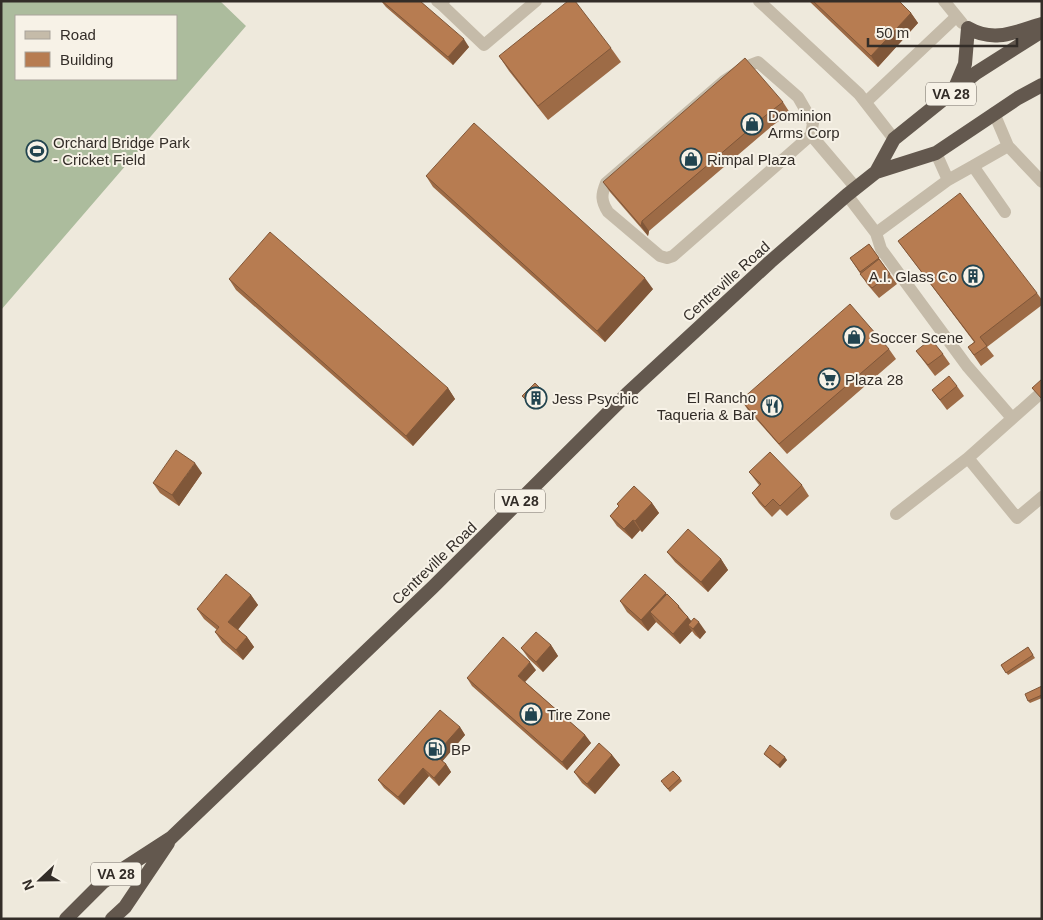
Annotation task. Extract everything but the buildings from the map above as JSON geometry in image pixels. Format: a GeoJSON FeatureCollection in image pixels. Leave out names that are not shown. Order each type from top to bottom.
{"type":"FeatureCollection","features":[{"type":"Feature","properties":{"kind":"highway"},"geometry":{"type":"LineString","coordinates":[[953,92],[965,64],[968,28],[977,33],[1000,36],[1042,24]]}},
{"type":"Feature","properties":{"kind":"highway","name":"Centreville Road"},"geometry":{"type":"LineString","coordinates":[[876,172],[894,139],[984,68],[1042,31]]}},
{"type":"Feature","properties":{"kind":"highway","name":"Centreville Road"},"geometry":{"type":"LineString","coordinates":[[66,919],[103,882],[171,838],[433,587],[627,394],[770,262],[852,191],[876,172],[936,153],[994,113],[1042,85]]}},
{"type":"Feature","properties":{"kind":"highway","name":"Centreville Road"},"geometry":{"type":"LineString","coordinates":[[112,919],[125,907],[171,838]]}},
{"type":"Feature","properties":{"kind":"lane"},"geometry":{"type":"LineString","coordinates":[[441,2],[484,45],[536,1]]}},
{"type":"Feature","properties":{"kind":"lane"},"geometry":{"type":"LineString","coordinates":[[759,1],[866,102],[894,139]]}},
{"type":"Feature","properties":{"kind":"lane"},"geometry":{"type":"LineString","coordinates":[[944,1],[956,17],[968,28]]}},
{"type":"Feature","properties":{"kind":"lane"},"geometry":{"type":"LineString","coordinates":[[866,102],[956,17]]}},
{"type":"Feature","properties":{"kind":"lane"},"geometry":{"type":"LineString","coordinates":[[811,135],[673,256],[667,258],[660,256],[608,212],[603,204],[602,193],[606,183],[724,81],[745,67],[758,62],[798,97],[813,123],[811,135],[852,191],[876,233],[881,249],[967,366],[1012,418]]}},
{"type":"Feature","properties":{"kind":"lane"},"geometry":{"type":"LineString","coordinates":[[994,113],[1008,146],[1042,182]]}},
{"type":"Feature","properties":{"kind":"lane"},"geometry":{"type":"LineString","coordinates":[[876,233],[948,180],[1008,146]]}},
{"type":"Feature","properties":{"kind":"lane"},"geometry":{"type":"LineString","coordinates":[[936,153],[948,180]]}},
{"type":"Feature","properties":{"kind":"lane"},"geometry":{"type":"LineString","coordinates":[[973,166],[1005,212]]}},
{"type":"Feature","properties":{"kind":"lane"},"geometry":{"type":"LineString","coordinates":[[896,514],[968,458],[1042,392]]}},
{"type":"Feature","properties":{"kind":"lane"},"geometry":{"type":"LineString","coordinates":[[968,458],[1017,518],[1042,497]]}},
{"type":"Feature","properties":{"kind":"green space"},"geometry":{"type":"Polygon","coordinates":[[[1,1],[220,1],[246,26],[1,310],[1,1]]]}},
{"type":"Feature","properties":{"kind":"place","name":"Dominion Arms Corp"},"geometry":{"type":"Point","coordinates":[752,124]}},
{"type":"Feature","properties":{"kind":"place","name":"Orchard Bridge Park - Cricket Field"},"geometry":{"type":"Point","coordinates":[37,151]}},
{"type":"Feature","properties":{"kind":"place","name":"Rimpal Plaza"},"geometry":{"type":"Point","coordinates":[691,159]}},
{"type":"Feature","properties":{"kind":"place","name":"A.I. Glass Co"},"geometry":{"type":"Point","coordinates":[973,276]}},
{"type":"Feature","properties":{"kind":"place","name":"Soccer Scene"},"geometry":{"type":"Point","coordinates":[854,337]}},
{"type":"Feature","properties":{"kind":"place","name":"Plaza 28"},"geometry":{"type":"Point","coordinates":[829,379]}},
{"type":"Feature","properties":{"kind":"place","name":"Jess Psychic"},"geometry":{"type":"Point","coordinates":[536,398]}},
{"type":"Feature","properties":{"kind":"place","name":"El Rancho Taqueria & Bar"},"geometry":{"type":"Point","coordinates":[772,406]}},
{"type":"Feature","properties":{"kind":"place","name":"Tire Zone"},"geometry":{"type":"Point","coordinates":[531,714]}},
{"type":"Feature","properties":{"kind":"place","name":"BP"},"geometry":{"type":"Point","coordinates":[435,749]}}]}
